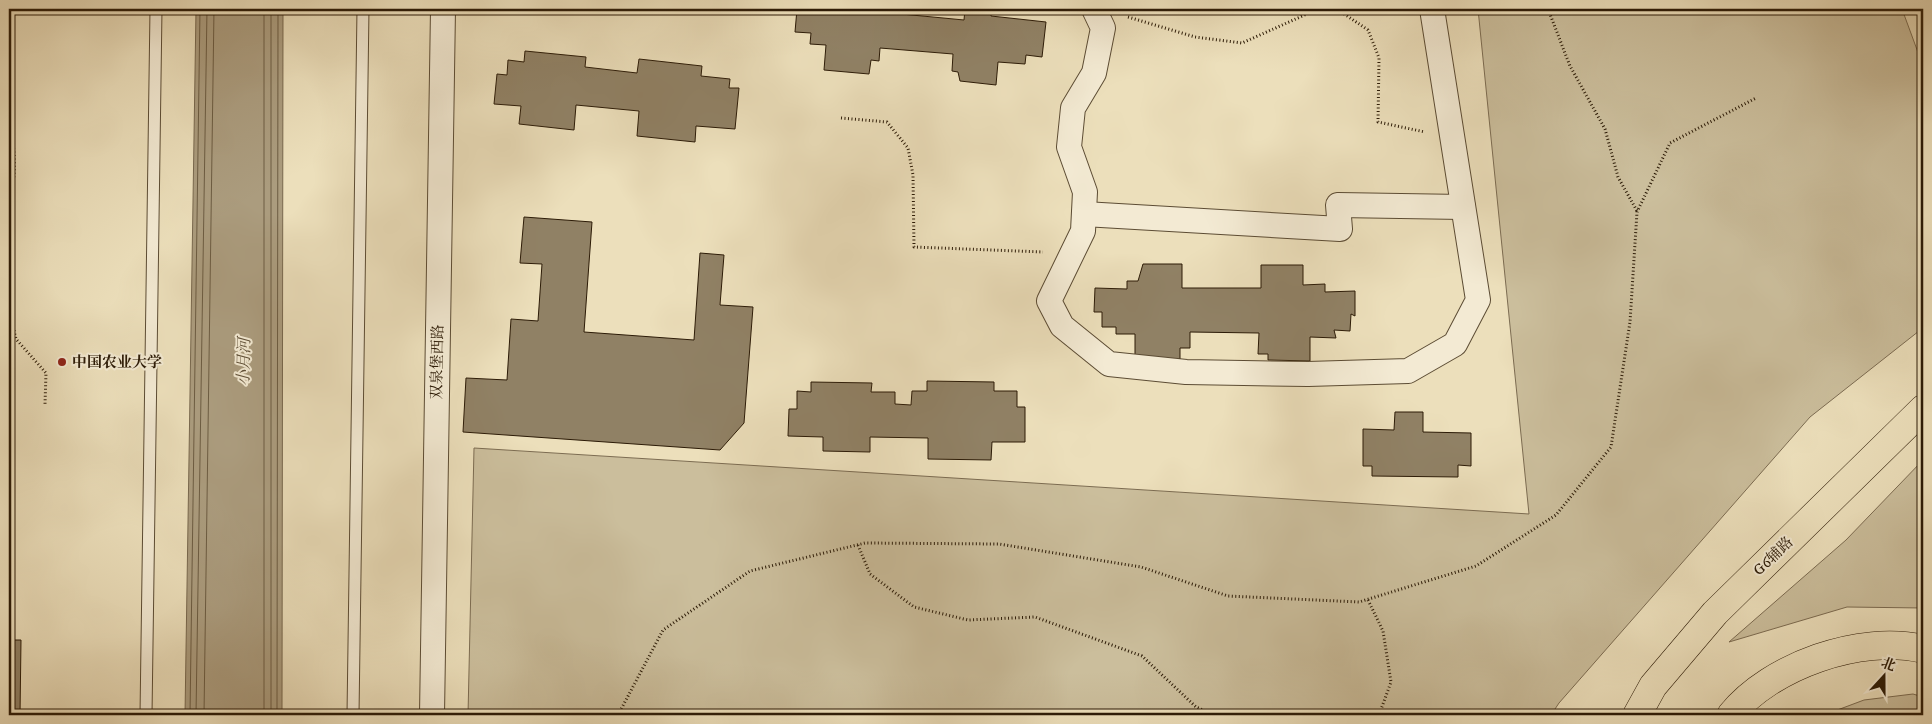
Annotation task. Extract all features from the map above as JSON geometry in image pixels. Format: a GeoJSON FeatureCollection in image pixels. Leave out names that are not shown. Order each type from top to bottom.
{"type":"FeatureCollection","features":[{"type":"Feature","properties":{"kind":"main road","name":"G6辅路"},"geometry":{"type":"LineString","coordinates":[[1637,715],[1653,686],[1715,613],[1923,409]]}},
{"type":"Feature","properties":{"kind":"main road"},"geometry":{"type":"LineString","coordinates":[[1731,715],[1737,707],[1775,678],[1824,656],[1866,647],[1923,649]]}},
{"type":"Feature","properties":{"kind":"street","name":"双泉堡西路"},"geometry":{"type":"LineString","coordinates":[[432,715],[443,9]]}},
{"type":"Feature","properties":{"kind":"street"},"geometry":{"type":"LineString","coordinates":[[1094,9],[1103,28],[1094,73],[1073,108],[1069,147],[1085,192],[1083,231],[1049,300],[1062,326],[1109,364],[1186,372],[1308,374],[1408,371],[1455,344],[1478,300],[1432,9]]}},
{"type":"Feature","properties":{"kind":"street"},"geometry":{"type":"LineString","coordinates":[[1084,214],[1340,229],[1338,205],[1463,207]]}},
{"type":"Feature","properties":{"kind":"lane"},"geometry":{"type":"LineString","coordinates":[[146,715],[156,9]]}},
{"type":"Feature","properties":{"kind":"lane"},"geometry":{"type":"LineString","coordinates":[[353,715],[363,9]]}},
{"type":"Feature","properties":{"kind":"path"},"geometry":{"type":"LineString","coordinates":[[1120,14],[1195,37],[1242,43],[1318,9],[1340,11],[1368,30],[1379,58],[1378,122],[1420,132],[1451,131]]}},
{"type":"Feature","properties":{"kind":"path"},"geometry":{"type":"LineString","coordinates":[[1548,9],[1570,66],[1605,129],[1618,177],[1637,212]]}},
{"type":"Feature","properties":{"kind":"path"},"geometry":{"type":"LineString","coordinates":[[618,715],[663,630],[750,571],[858,545],[999,544],[1141,567],[1228,596],[1359,602],[1476,566],[1556,515],[1612,447],[1630,322],[1637,212],[1670,143],[1756,98]]}},
{"type":"Feature","properties":{"kind":"path"},"geometry":{"type":"LineString","coordinates":[[9,117],[14,145],[14,184],[9,201]]}},
{"type":"Feature","properties":{"kind":"path"},"geometry":{"type":"LineString","coordinates":[[841,118],[887,122],[908,148],[913,176],[914,247],[1071,253]]}},
{"type":"Feature","properties":{"kind":"path"},"geometry":{"type":"LineString","coordinates":[[9,310],[16,339],[46,373],[45,404]]}},
{"type":"Feature","properties":{"kind":"path"},"geometry":{"type":"LineString","coordinates":[[858,545],[870,574],[914,607],[968,620],[1035,617],[1142,656],[1196,707],[1215,715]]}},
{"type":"Feature","properties":{"kind":"path"},"geometry":{"type":"LineString","coordinates":[[1368,600],[1383,631],[1391,682],[1379,715]]}},
{"type":"Feature","properties":{"kind":"shaded area"},"geometry":{"type":"Polygon","coordinates":[[[1478,9],[1902,9],[1923,66],[1923,305],[1919,331],[1810,417],[1559,703],[1551,715],[468,715],[474,448],[1529,514],[1478,9]]]}},
{"type":"Feature","properties":{"kind":"shaded area"},"geometry":{"type":"Polygon","coordinates":[[[1923,460],[1923,608],[1847,607],[1729,642],[1846,540],[1923,460]]]}},
{"type":"Feature","properties":{"kind":"shaded area"},"geometry":{"type":"Polygon","coordinates":[[[1913,694],[1923,697],[1923,715],[1824,715],[1864,700],[1913,694]]]}},
{"type":"Feature","properties":{"kind":"water","name":"小月河"},"geometry":{"type":"Polygon","coordinates":[[[196,9],[283,9],[282,715],[185,715],[196,9]]]}},
{"type":"Feature","properties":{"kind":"building"},"geometry":{"type":"Polygon","coordinates":[[[797,9],[870,9],[870,11],[964,20],[965,9],[991,9],[991,16],[1046,22],[1042,57],[1026,55],[1025,64],[998,62],[996,85],[960,81],[958,72],[952,71],[953,54],[880,48],[879,61],[871,60],[869,74],[824,70],[826,45],[810,44],[811,33],[795,32],[797,9]]]}},
{"type":"Feature","properties":{"kind":"building"},"geometry":{"type":"Polygon","coordinates":[[[525,51],[586,57],[585,67],[637,73],[639,59],[702,66],[701,76],[730,79],[729,88],[739,88],[735,129],[696,126],[695,142],[637,136],[639,111],[576,105],[574,130],[519,124],[521,106],[494,104],[497,74],[507,75],[508,60],[524,62],[525,51]]]}},
{"type":"Feature","properties":{"kind":"building"},"geometry":{"type":"Polygon","coordinates":[[[524,217],[592,222],[584,332],[694,340],[700,253],[724,255],[720,305],[753,307],[744,423],[720,450],[463,432],[466,378],[507,380],[511,319],[538,321],[542,264],[520,263],[524,217]]]}},
{"type":"Feature","properties":{"kind":"building"},"geometry":{"type":"Polygon","coordinates":[[[1143,264],[1182,264],[1182,288],[1261,288],[1261,265],[1303,265],[1303,285],[1325,284],[1325,292],[1355,291],[1355,316],[1351,314],[1350,331],[1334,330],[1336,338],[1310,337],[1310,361],[1268,360],[1268,354],[1258,354],[1259,333],[1190,332],[1190,348],[1180,348],[1180,359],[1135,358],[1135,334],[1116,334],[1116,327],[1102,327],[1102,312],[1094,312],[1095,288],[1127,289],[1127,281],[1138,281],[1143,264]]]}},
{"type":"Feature","properties":{"kind":"building"},"geometry":{"type":"Polygon","coordinates":[[[927,381],[994,382],[994,391],[1017,391],[1017,407],[1025,407],[1025,442],[992,442],[991,460],[928,459],[928,438],[870,437],[870,452],[823,451],[823,437],[788,436],[789,409],[797,409],[797,391],[811,392],[811,382],[872,383],[871,392],[895,392],[895,404],[911,405],[912,391],[927,391],[927,381]]]}},
{"type":"Feature","properties":{"kind":"building"},"geometry":{"type":"Polygon","coordinates":[[[1395,412],[1423,412],[1423,432],[1471,433],[1471,466],[1458,465],[1458,477],[1372,476],[1372,466],[1363,466],[1363,429],[1394,430],[1395,412]]]}},
{"type":"Feature","properties":{"kind":"building"},"geometry":{"type":"Polygon","coordinates":[[[9,640],[21,640],[20,715],[9,715],[9,640]]]}},
{"type":"Feature","properties":{"kind":"place","name":"中国农业大学"},"geometry":{"type":"Point","coordinates":[62,362]}}]}
